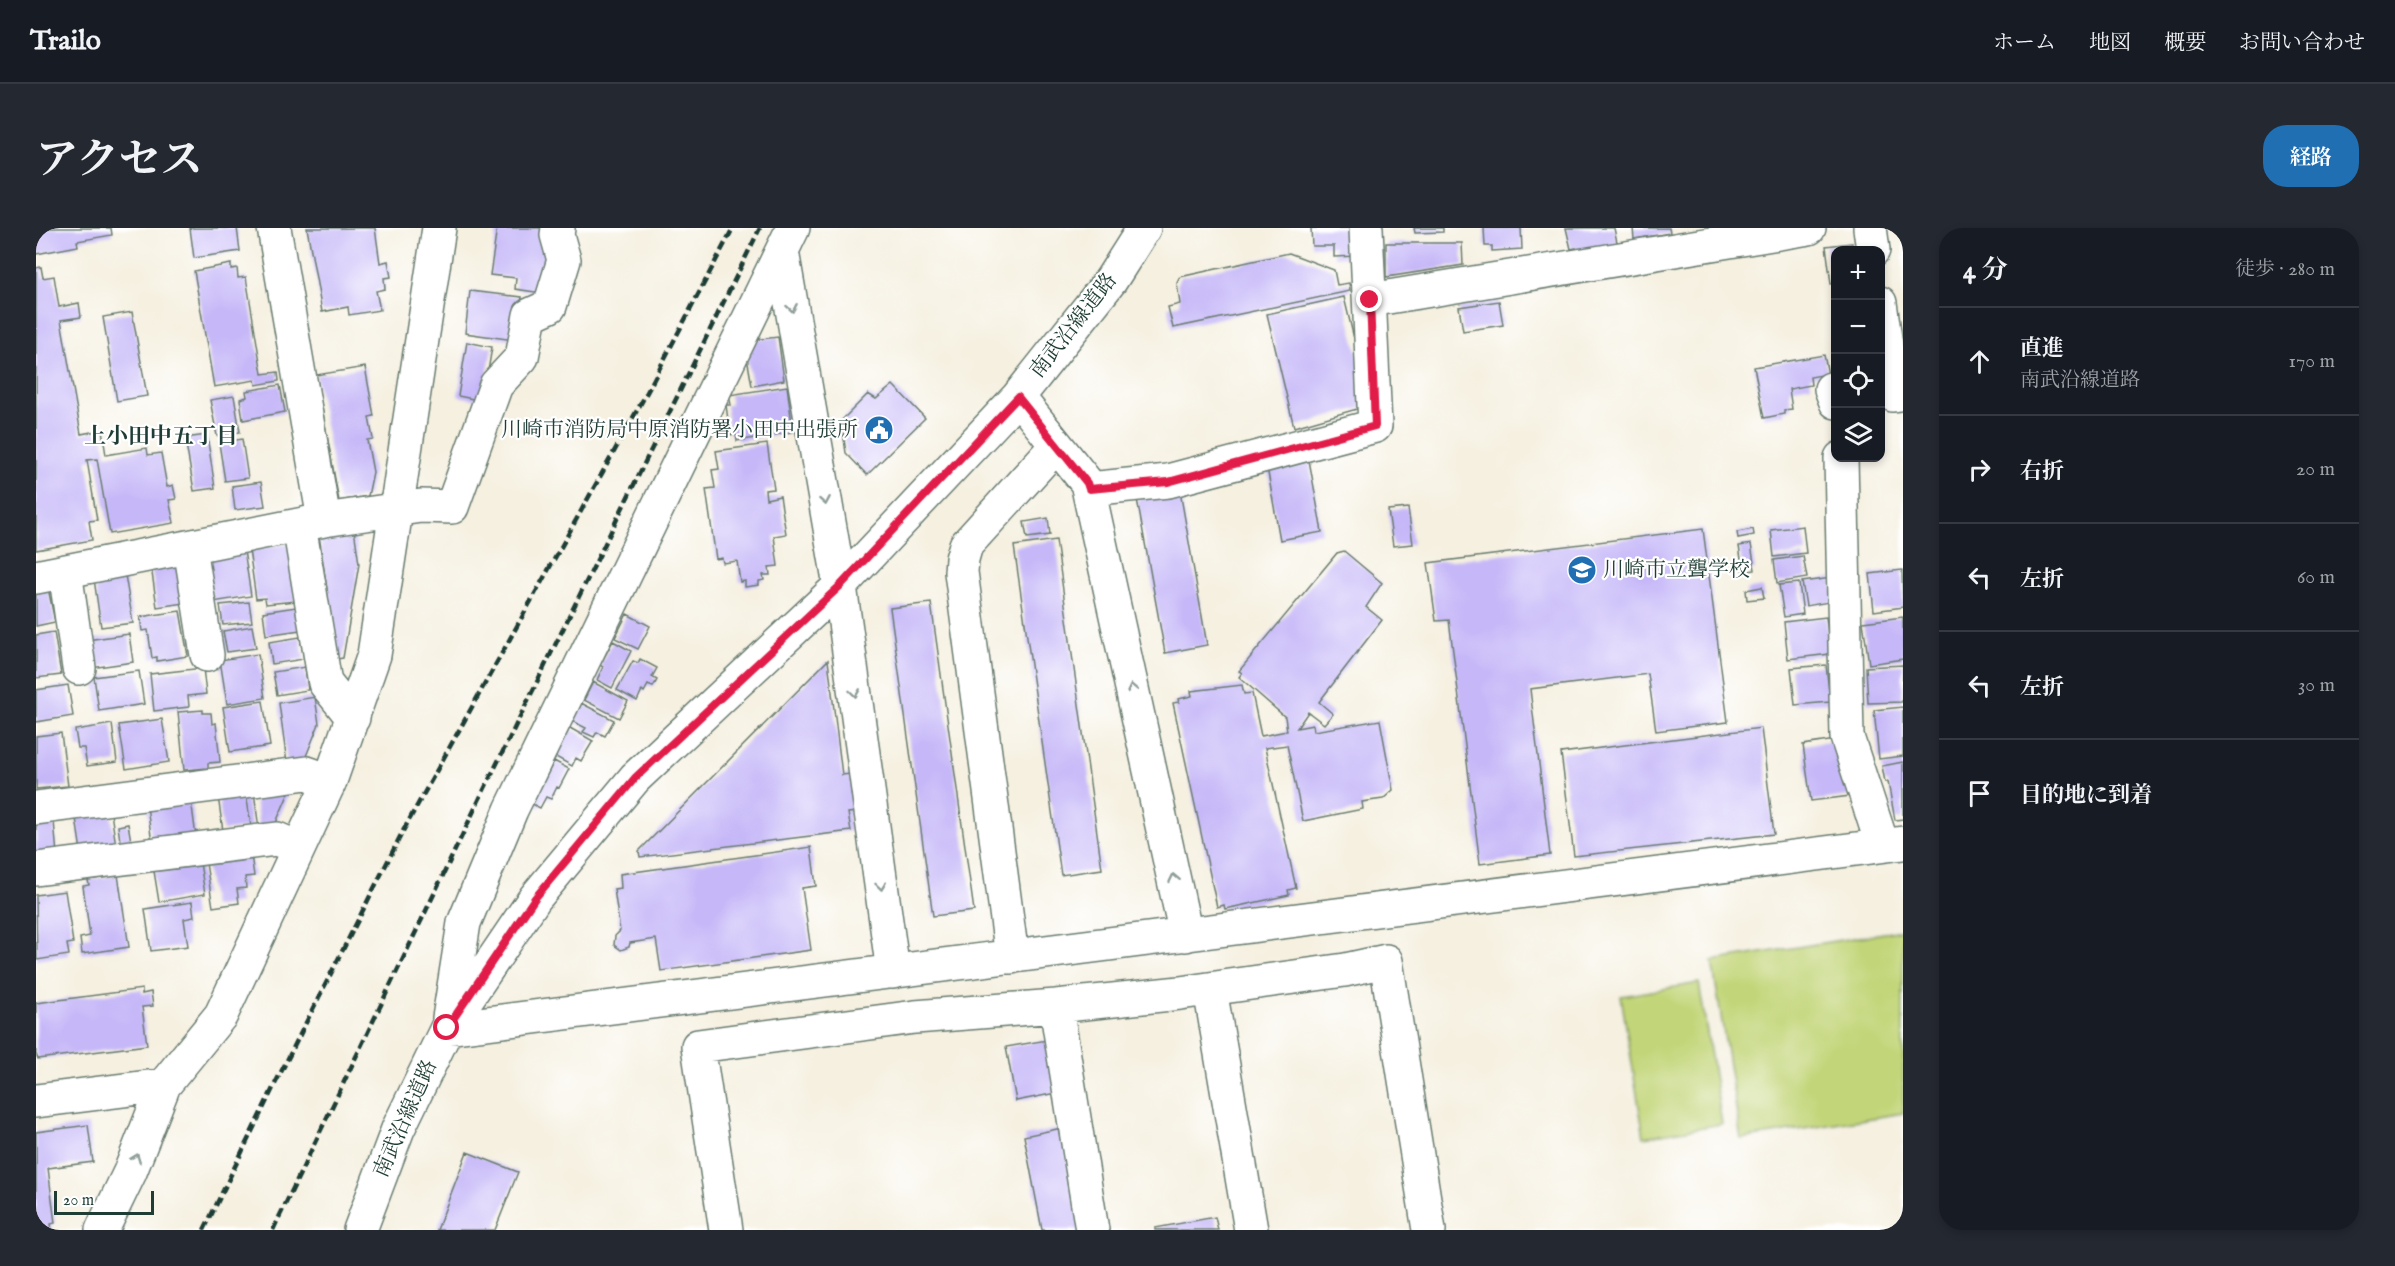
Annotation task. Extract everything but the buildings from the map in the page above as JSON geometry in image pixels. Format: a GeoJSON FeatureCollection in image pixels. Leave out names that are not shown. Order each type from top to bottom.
{"type":"FeatureCollection","features":[{"type":"Feature","properties":{"kind":"street"},"geometry":{"type":"LineString","coordinates":[[274,228],[311,523],[325,683],[353,718]]}},
{"type":"Feature","properties":{"kind":"street"},"geometry":{"type":"LineString","coordinates":[[102,1230],[130,1172],[164,1085],[221,1015],[330,781],[353,718],[374,655],[439,228]]}},
{"type":"Feature","properties":{"kind":"street"},"geometry":{"type":"LineString","coordinates":[[79,668],[51,574],[311,523],[421,506],[452,507],[496,385],[522,357],[530,315],[550,306],[564,260],[557,235],[558,228]]}},
{"type":"Feature","properties":{"kind":"street","name":"南武沿線道路"},"geometry":{"type":"LineString","coordinates":[[360,1230],[398,1129],[447,1028],[535,898],[635,778],[840,586],[1018,397],[1111,280],[1144,228]]}},
{"type":"Feature","properties":{"kind":"street"},"geometry":{"type":"LineString","coordinates":[[1089,489],[1168,482],[1375,426],[1366,228]]}},
{"type":"Feature","properties":{"kind":"street"},"geometry":{"type":"LineString","coordinates":[[1370,300],[1809,228]]}},
{"type":"Feature","properties":{"kind":"street"},"geometry":{"type":"LineString","coordinates":[[1870,228],[1872,246]]}},
{"type":"Feature","properties":{"kind":"street"},"geometry":{"type":"LineString","coordinates":[[788,239],[840,586],[893,972]]}},
{"type":"Feature","properties":{"kind":"street"},"geometry":{"type":"LineString","coordinates":[[788,239],[511,810],[464,923],[447,1028],[1892,844],[1847,737],[1841,462]]}},
{"type":"Feature","properties":{"kind":"street"},"geometry":{"type":"LineString","coordinates":[[1885,334],[1893,395],[1903,393]]}},
{"type":"Feature","properties":{"kind":"street"},"geometry":{"type":"LineString","coordinates":[[1018,397],[1087,483],[1089,489],[1186,935]]}},
{"type":"Feature","properties":{"kind":"street"},"geometry":{"type":"LineString","coordinates":[[1012,957],[961,572],[962,559],[966,545],[1056,446]]}},
{"type":"Feature","properties":{"kind":"street"},"geometry":{"type":"LineString","coordinates":[[190,547],[207,655]]}},
{"type":"Feature","properties":{"kind":"street"},"geometry":{"type":"LineString","coordinates":[[36,808],[307,773],[330,781]]}},
{"type":"Feature","properties":{"kind":"street"},"geometry":{"type":"LineString","coordinates":[[36,869],[276,839],[298,848]]}},
{"type":"Feature","properties":{"kind":"street"},"geometry":{"type":"LineString","coordinates":[[726,1230],[698,1046],[915,1017],[1056,1006],[1210,989],[1345,970],[1386,961],[1429,1230]]}},
{"type":"Feature","properties":{"kind":"street"},"geometry":{"type":"LineString","coordinates":[[1210,989],[1251,1230]]}},
{"type":"Feature","properties":{"kind":"street"},"geometry":{"type":"LineString","coordinates":[[1056,1006],[1092,1230]]}},
{"type":"Feature","properties":{"kind":"street"},"geometry":{"type":"LineString","coordinates":[[36,1101],[164,1085]]}},
{"type":"Feature","properties":{"kind":"green space"},"geometry":{"type":"Polygon","coordinates":[[[1903,930],[1903,1113],[1741,1139],[1712,961],[1903,930]]]}},
{"type":"Feature","properties":{"kind":"green space"},"geometry":{"type":"Polygon","coordinates":[[[1699,983],[1722,1124],[1644,1137],[1621,996],[1699,983]]]}},
{"type":"Feature","properties":{"kind":"railway"},"geometry":{"type":"LineString","coordinates":[[204,1230],[403,831],[645,396],[733,228]]}},
{"type":"Feature","properties":{"kind":"railway"},"geometry":{"type":"LineString","coordinates":[[273,1230],[480,798],[760,228]]}},
{"type":"Feature","properties":{"kind":"place","name":"川崎市消防局中原消防署小田中出張所"},"geometry":{"type":"Point","coordinates":[879,430]}},
{"type":"Feature","properties":{"kind":"place","name":"川崎市立聾学校"},"geometry":{"type":"Point","coordinates":[1582,570]}},
{"type":"Feature","properties":{"kind":"district","name":"上小田中五丁目"},"geometry":{"type":"Point","coordinates":[161,437]}},
{"type":"Feature","properties":{"kind":"route"},"geometry":{"type":"LineString","coordinates":[[447,1028],[535,898],[635,778],[840,586],[1018,397],[1087,483],[1089,489],[1168,482],[1375,426],[1370,300]]}}]}
